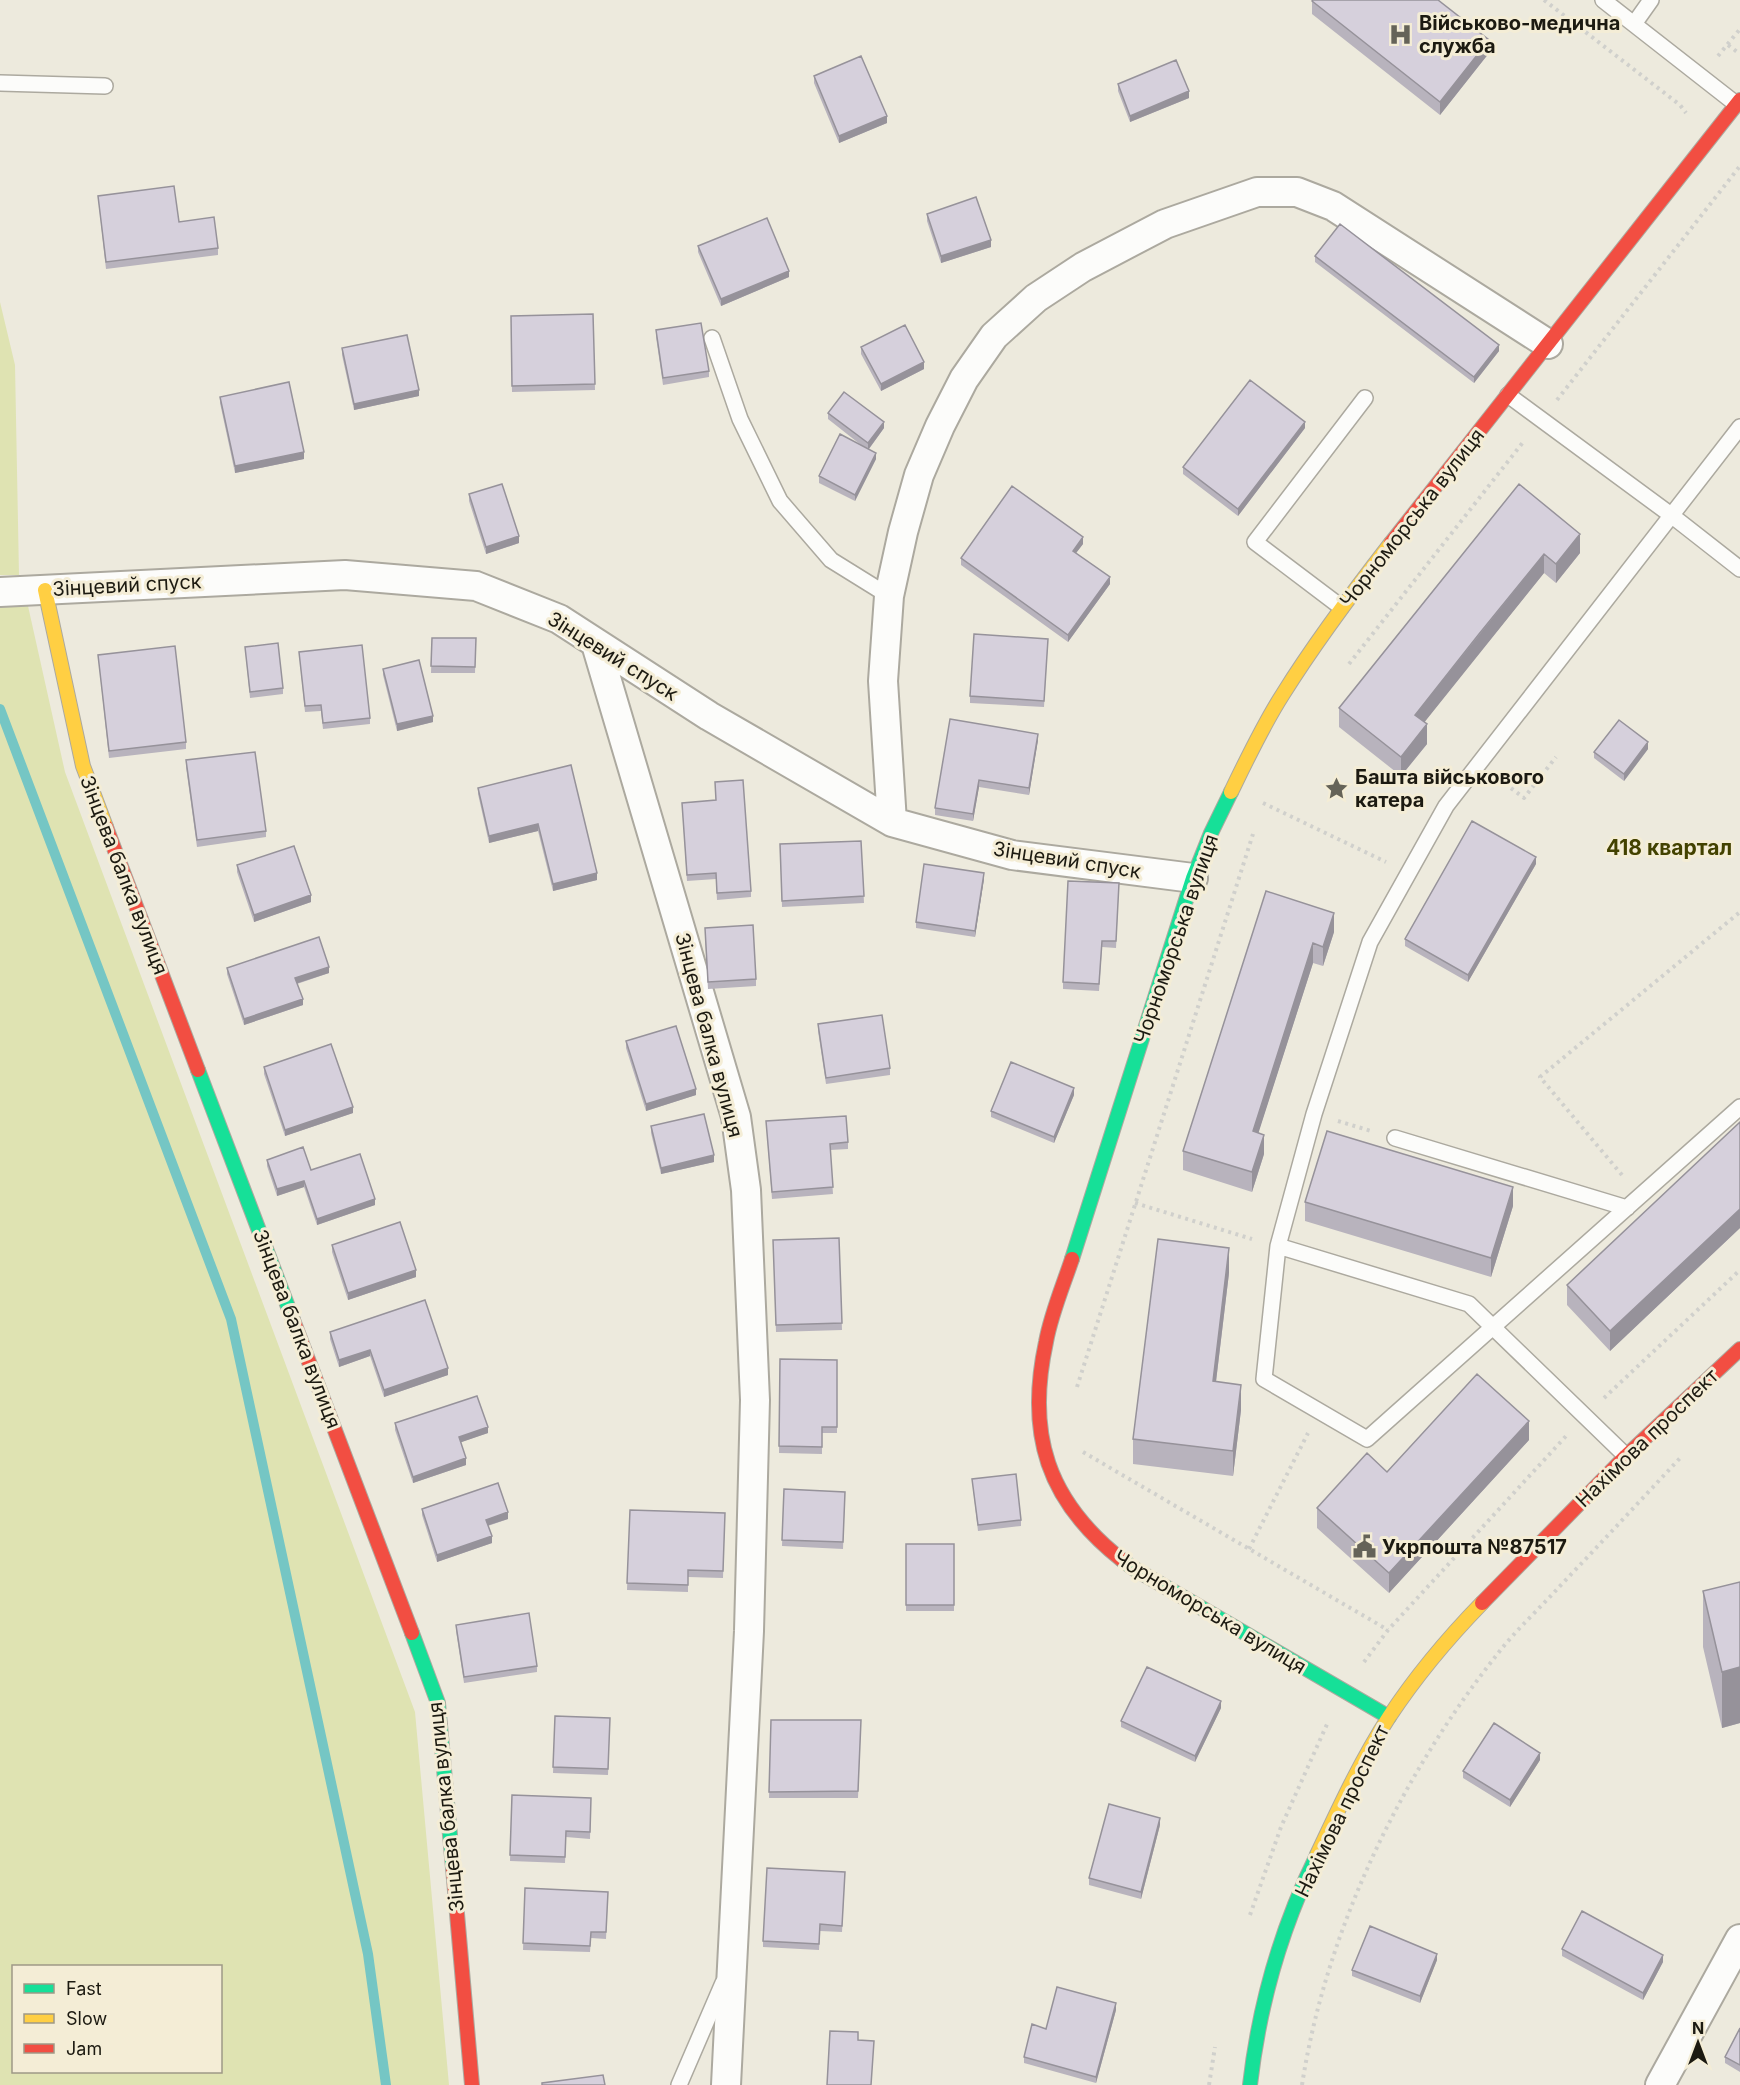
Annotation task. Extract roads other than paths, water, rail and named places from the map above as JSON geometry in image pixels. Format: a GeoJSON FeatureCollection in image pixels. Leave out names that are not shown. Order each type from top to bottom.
{"type":"FeatureCollection","features":[{"type":"Feature","properties":{"kind":"street","name":"Чорноморська вулиця"},"geometry":{"type":"LineString","coordinates":[[1389,1718],[1133,1569],[1109,1552],[1088,1531],[1069,1508],[1055,1482],[1045,1455],[1038,1426],[1039,1367],[1193,878],[1228,797],[1256,741],[1311,650],[1341,607],[1739,104]]}},
{"type":"Feature","properties":{"kind":"street"},"geometry":{"type":"LineString","coordinates":[[892,822],[883,681],[889,596],[903,532],[919,475],[964,379],[994,336],[1036,298],[1073,274],[1165,224],[1257,192],[1298,192],[1333,206],[1548,344]]}},
{"type":"Feature","properties":{"kind":"street","name":"Зінцевий спуск"},"geometry":{"type":"LineString","coordinates":[[0,592],[345,575],[476,586],[559,619],[709,716],[892,822],[1012,855],[1193,878]]}},
{"type":"Feature","properties":{"kind":"street","name":"Зінцева балка вулиця"},"geometry":{"type":"LineString","coordinates":[[45,590],[83,766],[438,1703],[472,2085]]}},
{"type":"Feature","properties":{"kind":"street","name":"Зінцева балка вулиця"},"geometry":{"type":"LineString","coordinates":[[596,644],[736,1117],[746,1190],[755,1400],[749,1630],[726,2085]]}},
{"type":"Feature","properties":{"kind":"street","name":"Нахімова проспект"},"geometry":{"type":"LineString","coordinates":[[1250,2085],[1255,2041],[1281,1942],[1314,1860],[1349,1788],[1389,1718],[1426,1666],[1465,1621],[1626,1456],[1740,1349]]}},
{"type":"Feature","properties":{"kind":"street"},"geometry":{"type":"LineString","coordinates":[[1660,2085],[1740,1939]]}},
{"type":"Feature","properties":{"kind":"lane"},"geometry":{"type":"LineString","coordinates":[[1603,0],[1739,104]]}},
{"type":"Feature","properties":{"kind":"lane"},"geometry":{"type":"LineString","coordinates":[[1634,24],[1651,0]]}},
{"type":"Feature","properties":{"kind":"lane"},"geometry":{"type":"LineString","coordinates":[[0,83],[105,86]]}},
{"type":"Feature","properties":{"kind":"lane"},"geometry":{"type":"LineString","coordinates":[[712,338],[740,419],[780,501],[831,560],[889,596]]}},
{"type":"Feature","properties":{"kind":"lane"},"geometry":{"type":"LineString","coordinates":[[1508,395],[1740,569]]}},
{"type":"Feature","properties":{"kind":"lane"},"geometry":{"type":"LineString","coordinates":[[1341,607],[1255,542],[1365,398]]}},
{"type":"Feature","properties":{"kind":"lane"},"geometry":{"type":"LineString","coordinates":[[1740,427],[1446,806],[1370,942],[1314,1114],[1278,1246],[1264,1378],[1367,1439],[1740,1107]]}},
{"type":"Feature","properties":{"kind":"lane"},"geometry":{"type":"LineString","coordinates":[[1395,1138],[1627,1208]]}},
{"type":"Feature","properties":{"kind":"lane"},"geometry":{"type":"LineString","coordinates":[[1278,1246],[1469,1304],[1626,1456]]}},
{"type":"Feature","properties":{"kind":"lane"},"geometry":{"type":"LineString","coordinates":[[679,2085],[732,1963]]}},
{"type":"Feature","properties":{"kind":"waterway"},"geometry":{"type":"LineString","coordinates":[[0,709],[231,1319],[368,1954],[386,2085]]}},
{"type":"Feature","properties":{"kind":"place","name":"Військово-медична служба"},"geometry":{"type":"Point","coordinates":[1401,34]}},
{"type":"Feature","properties":{"kind":"place","name":"Башта військового катера"},"geometry":{"type":"Point","coordinates":[1337,788]}},
{"type":"Feature","properties":{"kind":"place","name":"Укрпошта №87517"},"geometry":{"type":"Point","coordinates":[1364,1547]}},
{"type":"Feature","properties":{"kind":"district","name":"418 квартал"},"geometry":{"type":"Point","coordinates":[1669,847]}}]}
